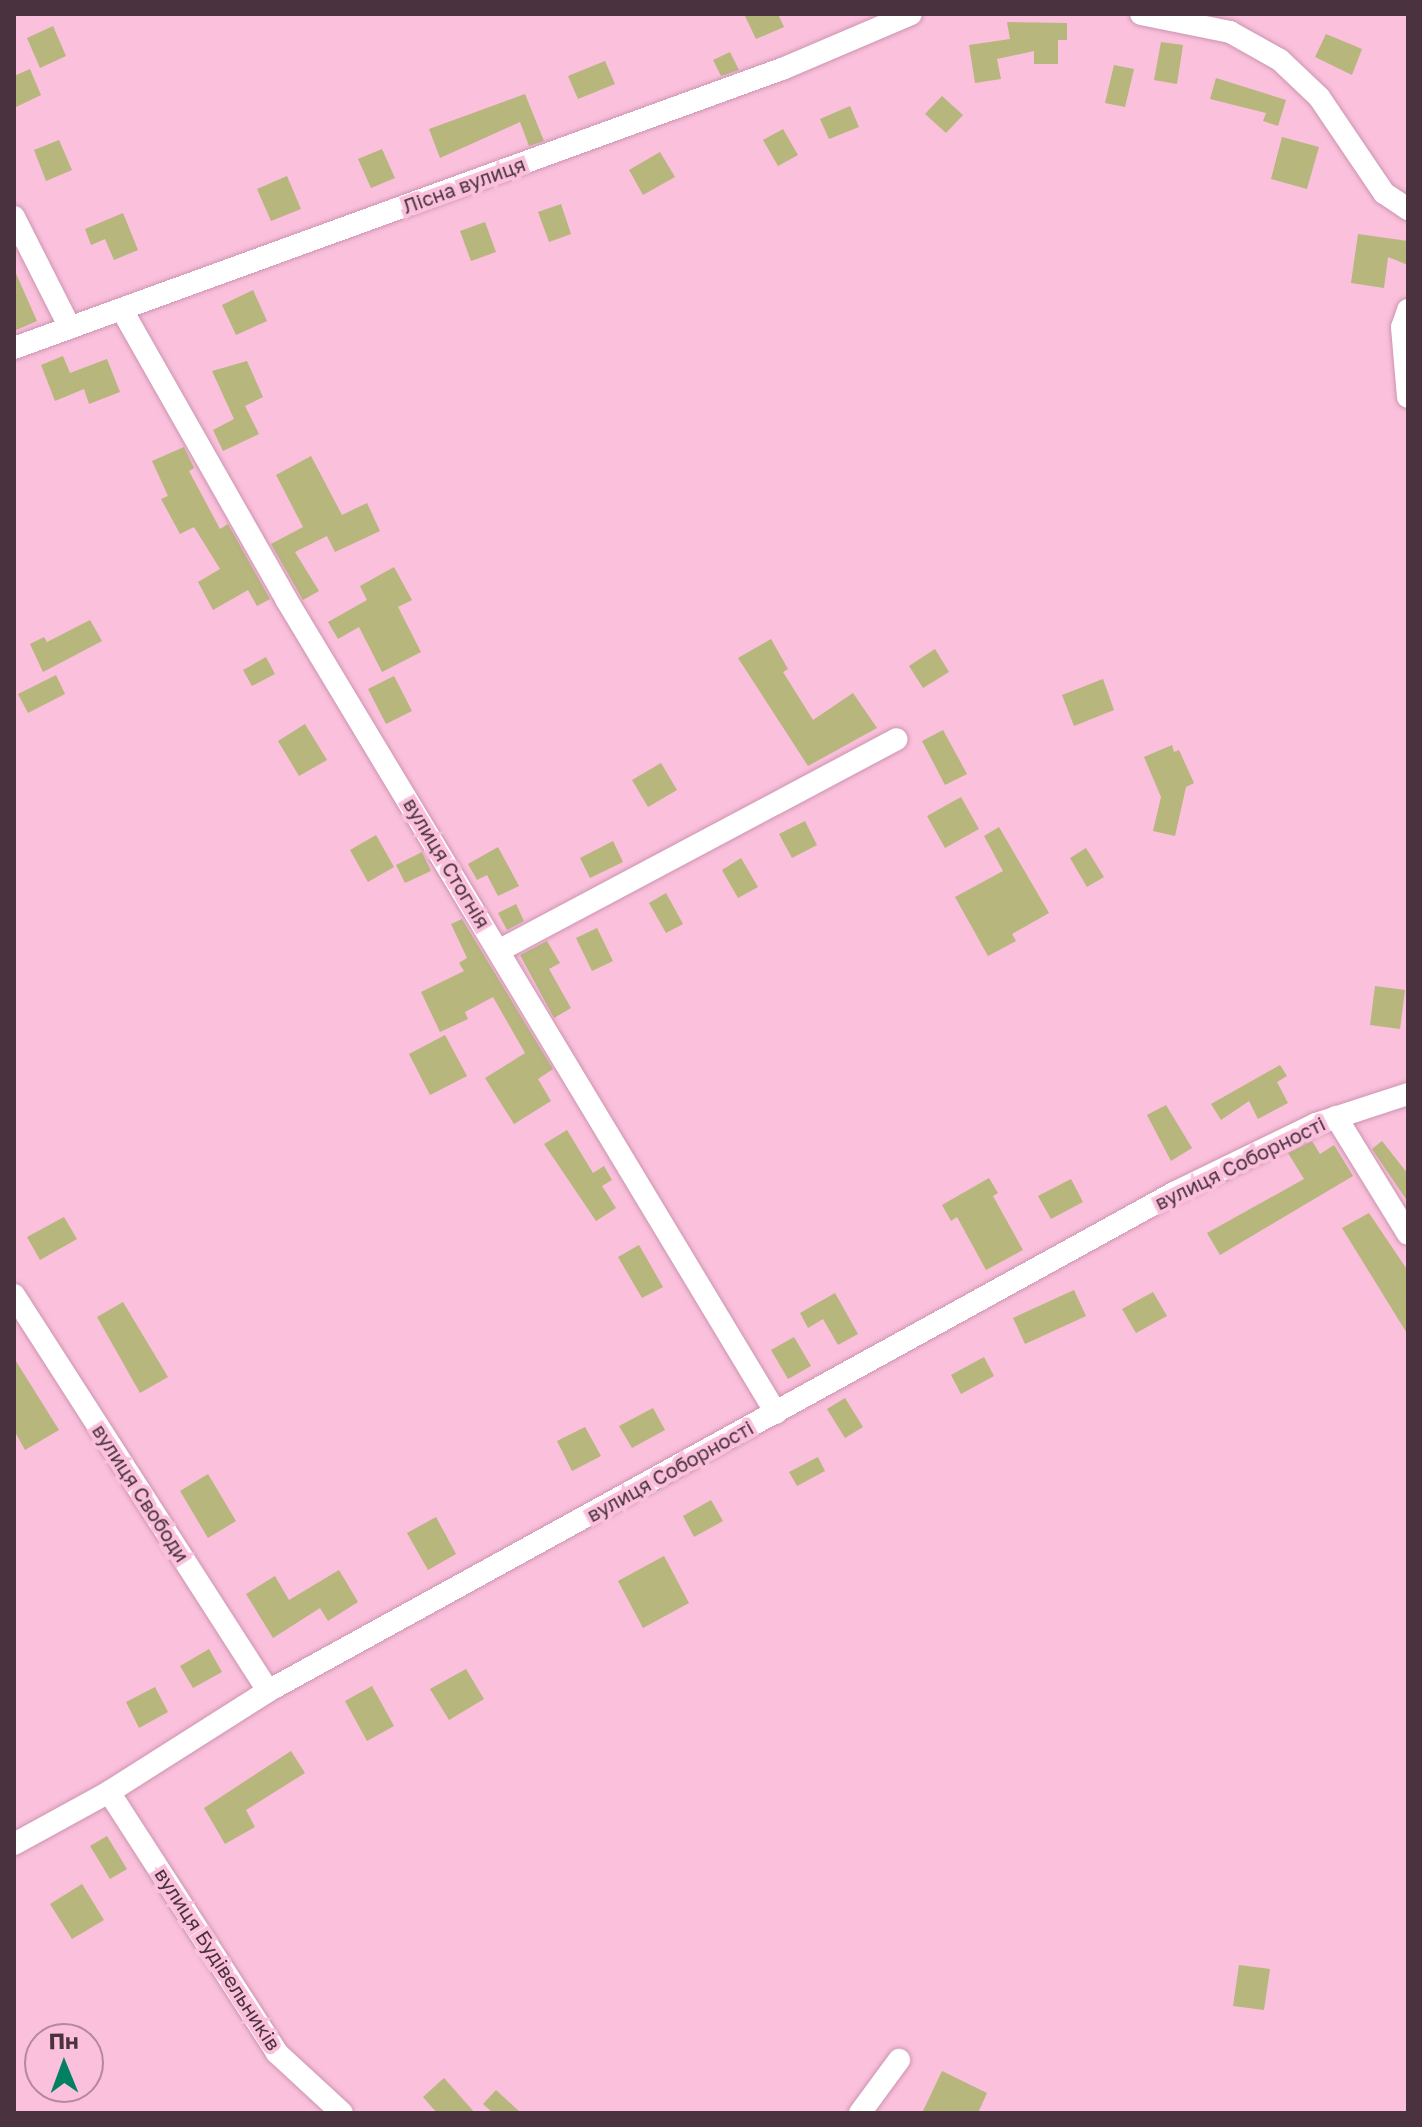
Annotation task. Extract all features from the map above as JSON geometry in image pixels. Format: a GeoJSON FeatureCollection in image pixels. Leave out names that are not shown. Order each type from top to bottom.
{"type":"FeatureCollection","features":[{"type":"Feature","properties":{"kind":"street","name":"Лісна вулиця"},"geometry":{"type":"LineString","coordinates":[[14,348],[782,69],[911,14]]}},
{"type":"Feature","properties":{"kind":"street"},"geometry":{"type":"LineString","coordinates":[[1141,14],[1230,32],[1280,60],[1319,97],[1384,193],[1408,209]]}},
{"type":"Feature","properties":{"kind":"street"},"geometry":{"type":"LineString","coordinates":[[14,217],[70,328]]}},
{"type":"Feature","properties":{"kind":"street","name":"вулиця Стогнія"},"geometry":{"type":"LineString","coordinates":[[122,310],[286,599],[776,1413]]}},
{"type":"Feature","properties":{"kind":"street"},"geometry":{"type":"LineString","coordinates":[[1408,310],[1402,327],[1408,397]]}},
{"type":"Feature","properties":{"kind":"street"},"geometry":{"type":"LineString","coordinates":[[500,950],[896,739]]}},
{"type":"Feature","properties":{"kind":"street","name":"вулиця Соборності"},"geometry":{"type":"LineString","coordinates":[[14,1844],[109,1792],[268,1691],[1174,1193],[1336,1117],[1408,1094]]}},
{"type":"Feature","properties":{"kind":"street","name":"вулиця Соборності"},"geometry":{"type":"LineString","coordinates":[[1336,1117],[1408,1234]]}},
{"type":"Feature","properties":{"kind":"street","name":"вулиця Свободи"},"geometry":{"type":"LineString","coordinates":[[14,1295],[268,1691]]}},
{"type":"Feature","properties":{"kind":"street","name":"вулиця Будівельників"},"geometry":{"type":"LineString","coordinates":[[109,1792],[277,2053],[342,2113]]}},
{"type":"Feature","properties":{"kind":"street"},"geometry":{"type":"LineString","coordinates":[[860,2113],[899,2060]]}},
{"type":"Feature","properties":{"kind":"building"},"geometry":{"type":"Polygon","coordinates":[[[744,14],[778,14],[784,27],[756,39],[744,14]]]}},
{"type":"Feature","properties":{"kind":"building"},"geometry":{"type":"Polygon","coordinates":[[[1007,22],[1067,23],[1067,40],[1058,40],[1058,64],[1034,64],[1034,51],[997,59],[1001,79],[975,83],[969,45],[1010,39],[1007,22]]]}},
{"type":"Feature","properties":{"kind":"building"},"geometry":{"type":"Polygon","coordinates":[[[53,26],[66,56],[40,68],[27,38],[53,26]]]}},
{"type":"Feature","properties":{"kind":"building"},"geometry":{"type":"Polygon","coordinates":[[[1326,34],[1362,49],[1352,75],[1315,57],[1326,34]]]}},
{"type":"Feature","properties":{"kind":"building"},"geometry":{"type":"Polygon","coordinates":[[[1161,42],[1183,45],[1177,84],[1154,80],[1161,42]]]}},
{"type":"Feature","properties":{"kind":"building"},"geometry":{"type":"Polygon","coordinates":[[[730,52],[739,70],[721,76],[713,60],[730,52]]]}},
{"type":"Feature","properties":{"kind":"building"},"geometry":{"type":"Polygon","coordinates":[[[605,61],[615,84],[578,99],[568,76],[605,61]]]}},
{"type":"Feature","properties":{"kind":"building"},"geometry":{"type":"Polygon","coordinates":[[[1114,65],[1134,69],[1125,107],[1105,103],[1114,65]]]}},
{"type":"Feature","properties":{"kind":"building"},"geometry":{"type":"Polygon","coordinates":[[[30,69],[41,95],[14,108],[14,76],[30,69]]]}},
{"type":"Feature","properties":{"kind":"building"},"geometry":{"type":"Polygon","coordinates":[[[1216,78],[1286,100],[1278,126],[1263,121],[1266,113],[1210,99],[1216,78]]]}},
{"type":"Feature","properties":{"kind":"building"},"geometry":{"type":"Polygon","coordinates":[[[525,94],[544,141],[529,146],[520,122],[440,158],[429,129],[525,94]]]}},
{"type":"Feature","properties":{"kind":"building"},"geometry":{"type":"Polygon","coordinates":[[[942,96],[963,115],[946,133],[925,114],[942,96]]]}},
{"type":"Feature","properties":{"kind":"building"},"geometry":{"type":"Polygon","coordinates":[[[850,106],[859,127],[829,139],[820,119],[850,106]]]}},
{"type":"Feature","properties":{"kind":"building"},"geometry":{"type":"Polygon","coordinates":[[[783,129],[798,155],[778,166],[763,140],[783,129]]]}},
{"type":"Feature","properties":{"kind":"building"},"geometry":{"type":"Polygon","coordinates":[[[1282,137],[1319,147],[1307,189],[1271,179],[1282,137]]]}},
{"type":"Feature","properties":{"kind":"building"},"geometry":{"type":"Polygon","coordinates":[[[59,140],[72,170],[46,181],[34,150],[59,140]]]}},
{"type":"Feature","properties":{"kind":"building"},"geometry":{"type":"Polygon","coordinates":[[[382,149],[395,178],[371,188],[358,159],[382,149]]]}},
{"type":"Feature","properties":{"kind":"building"},"geometry":{"type":"Polygon","coordinates":[[[660,152],[675,177],[643,195],[629,170],[660,152]]]}},
{"type":"Feature","properties":{"kind":"building"},"geometry":{"type":"Polygon","coordinates":[[[287,176],[301,209],[271,221],[257,189],[287,176]]]}},
{"type":"Feature","properties":{"kind":"building"},"geometry":{"type":"Polygon","coordinates":[[[561,204],[571,234],[549,242],[538,212],[561,204]]]}},
{"type":"Feature","properties":{"kind":"building"},"geometry":{"type":"Polygon","coordinates":[[[123,213],[138,250],[114,260],[105,239],[91,245],[85,229],[123,213]]]}},
{"type":"Feature","properties":{"kind":"building"},"geometry":{"type":"Polygon","coordinates":[[[485,222],[496,252],[471,261],[460,231],[485,222]]]}},
{"type":"Feature","properties":{"kind":"building"},"geometry":{"type":"Polygon","coordinates":[[[1358,234],[1408,241],[1408,265],[1388,257],[1384,288],[1351,283],[1358,234]]]}},
{"type":"Feature","properties":{"kind":"building"},"geometry":{"type":"Polygon","coordinates":[[[14,269],[37,321],[14,331],[14,269]]]}},
{"type":"Feature","properties":{"kind":"building"},"geometry":{"type":"Polygon","coordinates":[[[253,290],[267,321],[236,335],[222,305],[253,290]]]}},
{"type":"Feature","properties":{"kind":"building"},"geometry":{"type":"Polygon","coordinates":[[[63,356],[70,373],[107,359],[120,392],[89,404],[84,389],[55,401],[41,365],[63,356]]]}},
{"type":"Feature","properties":{"kind":"building"},"geometry":{"type":"Polygon","coordinates":[[[247,361],[263,397],[245,406],[259,434],[223,451],[213,430],[234,419],[212,371],[247,361]]]}},
{"type":"Feature","properties":{"kind":"building"},"geometry":{"type":"Polygon","coordinates":[[[184,447],[194,468],[189,471],[220,529],[228,524],[270,599],[257,606],[248,590],[213,610],[198,582],[220,569],[194,527],[180,534],[161,499],[168,496],[152,461],[184,447]]]}},
{"type":"Feature","properties":{"kind":"building"},"geometry":{"type":"Polygon","coordinates":[[[311,456],[342,515],[367,503],[380,531],[335,552],[327,536],[295,552],[319,591],[303,600],[271,544],[303,527],[276,475],[311,456]]]}},
{"type":"Feature","properties":{"kind":"building"},"geometry":{"type":"Polygon","coordinates":[[[394,567],[412,600],[398,607],[421,652],[382,672],[359,627],[338,639],[328,622],[367,600],[360,586],[394,567]]]}},
{"type":"Feature","properties":{"kind":"building"},"geometry":{"type":"Polygon","coordinates":[[[90,620],[102,641],[43,672],[30,644],[44,637],[47,642],[90,620]]]}},
{"type":"Feature","properties":{"kind":"building"},"geometry":{"type":"Polygon","coordinates":[[[771,639],[788,669],[783,672],[813,720],[853,693],[877,728],[808,766],[738,658],[771,639]]]}},
{"type":"Feature","properties":{"kind":"building"},"geometry":{"type":"Polygon","coordinates":[[[935,649],[949,672],[923,688],[909,666],[935,649]]]}},
{"type":"Feature","properties":{"kind":"building"},"geometry":{"type":"Polygon","coordinates":[[[266,657],[275,674],[252,686],[243,670],[266,657]]]}},
{"type":"Feature","properties":{"kind":"building"},"geometry":{"type":"Polygon","coordinates":[[[56,675],[65,694],[28,713],[18,694],[56,675]]]}},
{"type":"Feature","properties":{"kind":"building"},"geometry":{"type":"Polygon","coordinates":[[[394,676],[412,711],[386,724],[368,689],[394,676]]]}},
{"type":"Feature","properties":{"kind":"building"},"geometry":{"type":"Polygon","coordinates":[[[1103,679],[1114,710],[1074,726],[1062,695],[1103,679]]]}},
{"type":"Feature","properties":{"kind":"building"},"geometry":{"type":"Polygon","coordinates":[[[305,724],[327,760],[299,776],[278,741],[305,724]]]}},
{"type":"Feature","properties":{"kind":"building"},"geometry":{"type":"Polygon","coordinates":[[[943,730],[967,774],[945,785],[922,741],[943,730]]]}},
{"type":"Feature","properties":{"kind":"building"},"geometry":{"type":"Polygon","coordinates":[[[1172,745],[1174,752],[1179,750],[1194,783],[1186,787],[1175,836],[1153,831],[1161,797],[1144,757],[1172,745]]]}},
{"type":"Feature","properties":{"kind":"building"},"geometry":{"type":"Polygon","coordinates":[[[661,763],[677,790],[648,807],[632,780],[661,763]]]}},
{"type":"Feature","properties":{"kind":"building"},"geometry":{"type":"Polygon","coordinates":[[[961,797],[979,829],[945,848],[927,816],[961,797]]]}},
{"type":"Feature","properties":{"kind":"building"},"geometry":{"type":"Polygon","coordinates":[[[805,821],[817,845],[792,858],[779,834],[805,821]]]}},
{"type":"Feature","properties":{"kind":"building"},"geometry":{"type":"Polygon","coordinates":[[[999,827],[1049,913],[1012,934],[1016,941],[988,956],[955,897],[1003,871],[984,836],[999,827]]]}},
{"type":"Feature","properties":{"kind":"building"},"geometry":{"type":"Polygon","coordinates":[[[376,835],[394,867],[368,882],[350,850],[376,835]]]}},
{"type":"Feature","properties":{"kind":"building"},"geometry":{"type":"Polygon","coordinates":[[[613,841],[623,862],[590,878],[580,858],[613,841]]]}},
{"type":"Feature","properties":{"kind":"building"},"geometry":{"type":"Polygon","coordinates":[[[498,847],[519,886],[498,896],[487,875],[477,880],[468,864],[498,847]]]}},
{"type":"Feature","properties":{"kind":"building"},"geometry":{"type":"Polygon","coordinates":[[[1086,848],[1104,877],[1087,887],[1070,858],[1086,848]]]}},
{"type":"Feature","properties":{"kind":"building"},"geometry":{"type":"Polygon","coordinates":[[[422,852],[431,871],[405,883],[396,865],[422,852]]]}},
{"type":"Feature","properties":{"kind":"building"},"geometry":{"type":"Polygon","coordinates":[[[741,858],[758,887],[738,898],[722,870],[741,858]]]}},
{"type":"Feature","properties":{"kind":"building"},"geometry":{"type":"Polygon","coordinates":[[[666,893],[683,924],[666,933],[649,903],[666,893]]]}},
{"type":"Feature","properties":{"kind":"building"},"geometry":{"type":"Polygon","coordinates":[[[516,904],[524,921],[507,930],[498,913],[516,904]]]}},
{"type":"Feature","properties":{"kind":"building"},"geometry":{"type":"Polygon","coordinates":[[[462,919],[553,1069],[538,1079],[551,1101],[514,1124],[485,1078],[525,1053],[493,997],[465,1012],[468,1019],[440,1032],[421,992],[464,971],[459,963],[467,958],[451,924],[462,919]]]}},
{"type":"Feature","properties":{"kind":"building"},"geometry":{"type":"Polygon","coordinates":[[[597,928],[613,961],[592,971],[576,938],[597,928]]]}},
{"type":"Feature","properties":{"kind":"building"},"geometry":{"type":"Polygon","coordinates":[[[547,941],[560,963],[549,969],[571,1008],[554,1018],[520,955],[547,941]]]}},
{"type":"Feature","properties":{"kind":"building"},"geometry":{"type":"Polygon","coordinates":[[[1375,986],[1405,990],[1400,1029],[1370,1025],[1375,986]]]}},
{"type":"Feature","properties":{"kind":"building"},"geometry":{"type":"Polygon","coordinates":[[[445,1035],[467,1076],[430,1095],[409,1054],[445,1035]]]}},
{"type":"Feature","properties":{"kind":"building"},"geometry":{"type":"Polygon","coordinates":[[[1280,1065],[1287,1076],[1277,1082],[1288,1103],[1258,1119],[1249,1101],[1221,1120],[1211,1104],[1280,1065]]]}},
{"type":"Feature","properties":{"kind":"building"},"geometry":{"type":"Polygon","coordinates":[[[1166,1105],[1192,1148],[1171,1161],[1147,1115],[1166,1105]]]}},
{"type":"Feature","properties":{"kind":"building"},"geometry":{"type":"Polygon","coordinates":[[[567,1130],[593,1173],[604,1166],[612,1180],[602,1186],[616,1208],[596,1221],[544,1144],[567,1130]]]}},
{"type":"Feature","properties":{"kind":"building"},"geometry":{"type":"Polygon","coordinates":[[[1312,1141],[1320,1154],[1334,1145],[1353,1176],[1220,1255],[1207,1233],[1304,1179],[1288,1153],[1312,1141]]]}},
{"type":"Feature","properties":{"kind":"building"},"geometry":{"type":"Polygon","coordinates":[[[1382,1141],[1408,1174],[1408,1202],[1372,1149],[1382,1141]]]}},
{"type":"Feature","properties":{"kind":"building"},"geometry":{"type":"Polygon","coordinates":[[[989,1178],[998,1193],[993,1196],[1023,1250],[986,1270],[957,1217],[951,1221],[942,1205],[989,1178]]]}},
{"type":"Feature","properties":{"kind":"building"},"geometry":{"type":"Polygon","coordinates":[[[1071,1179],[1083,1202],[1051,1219],[1038,1196],[1071,1179]]]}},
{"type":"Feature","properties":{"kind":"building"},"geometry":{"type":"Polygon","coordinates":[[[1369,1213],[1408,1271],[1408,1335],[1342,1228],[1369,1213]]]}},
{"type":"Feature","properties":{"kind":"building"},"geometry":{"type":"Polygon","coordinates":[[[64,1217],[77,1239],[40,1260],[27,1237],[64,1217]]]}},
{"type":"Feature","properties":{"kind":"building"},"geometry":{"type":"Polygon","coordinates":[[[639,1245],[663,1287],[642,1298],[618,1257],[639,1245]]]}},
{"type":"Feature","properties":{"kind":"building"},"geometry":{"type":"Polygon","coordinates":[[[1074,1290],[1086,1316],[1025,1344],[1013,1318],[1074,1290]]]}},
{"type":"Feature","properties":{"kind":"building"},"geometry":{"type":"Polygon","coordinates":[[[1153,1292],[1167,1316],[1136,1333],[1122,1309],[1153,1292]]]}},
{"type":"Feature","properties":{"kind":"building"},"geometry":{"type":"Polygon","coordinates":[[[835,1293],[858,1334],[838,1345],[823,1319],[808,1328],[800,1313],[835,1293]]]}},
{"type":"Feature","properties":{"kind":"building"},"geometry":{"type":"Polygon","coordinates":[[[123,1302],[168,1377],[140,1393],[97,1317],[123,1302]]]}},
{"type":"Feature","properties":{"kind":"building"},"geometry":{"type":"Polygon","coordinates":[[[794,1337],[811,1366],[788,1379],[771,1350],[794,1337]]]}},
{"type":"Feature","properties":{"kind":"building"},"geometry":{"type":"Polygon","coordinates":[[[984,1357],[994,1376],[961,1394],[951,1375],[984,1357]]]}},
{"type":"Feature","properties":{"kind":"building"},"geometry":{"type":"Polygon","coordinates":[[[14,1358],[59,1430],[25,1450],[14,1430],[14,1358]]]}},
{"type":"Feature","properties":{"kind":"building"},"geometry":{"type":"Polygon","coordinates":[[[845,1398],[863,1427],[845,1438],[827,1409],[845,1398]]]}},
{"type":"Feature","properties":{"kind":"building"},"geometry":{"type":"Polygon","coordinates":[[[653,1408],[665,1430],[632,1448],[619,1426],[653,1408]]]}},
{"type":"Feature","properties":{"kind":"building"},"geometry":{"type":"Polygon","coordinates":[[[585,1427],[601,1456],[572,1471],[557,1441],[585,1427]]]}},
{"type":"Feature","properties":{"kind":"building"},"geometry":{"type":"Polygon","coordinates":[[[818,1457],[825,1471],[797,1486],[789,1472],[818,1457]]]}},
{"type":"Feature","properties":{"kind":"building"},"geometry":{"type":"Polygon","coordinates":[[[208,1474],[236,1521],[208,1538],[180,1491],[208,1474]]]}},
{"type":"Feature","properties":{"kind":"building"},"geometry":{"type":"Polygon","coordinates":[[[711,1500],[723,1521],[694,1537],[683,1516],[711,1500]]]}},
{"type":"Feature","properties":{"kind":"building"},"geometry":{"type":"Polygon","coordinates":[[[436,1517],[456,1554],[428,1570],[407,1533],[436,1517]]]}},
{"type":"Feature","properties":{"kind":"building"},"geometry":{"type":"Polygon","coordinates":[[[664,1556],[689,1603],[643,1628],[618,1581],[664,1556]]]}},
{"type":"Feature","properties":{"kind":"building"},"geometry":{"type":"Polygon","coordinates":[[[339,1570],[358,1602],[328,1621],[320,1608],[273,1638],[246,1594],[275,1576],[289,1600],[339,1570]]]}},
{"type":"Feature","properties":{"kind":"building"},"geometry":{"type":"Polygon","coordinates":[[[209,1649],[222,1672],[193,1688],[180,1666],[209,1649]]]}},
{"type":"Feature","properties":{"kind":"building"},"geometry":{"type":"Polygon","coordinates":[[[466,1669],[484,1699],[449,1720],[430,1689],[466,1669]]]}},
{"type":"Feature","properties":{"kind":"building"},"geometry":{"type":"Polygon","coordinates":[[[372,1686],[394,1726],[367,1741],[345,1701],[372,1686]]]}},
{"type":"Feature","properties":{"kind":"building"},"geometry":{"type":"Polygon","coordinates":[[[155,1687],[168,1712],[139,1728],[126,1702],[155,1687]]]}},
{"type":"Feature","properties":{"kind":"building"},"geometry":{"type":"Polygon","coordinates":[[[291,1751],[305,1773],[246,1810],[255,1827],[225,1844],[204,1808],[291,1751]]]}},
{"type":"Feature","properties":{"kind":"building"},"geometry":{"type":"Polygon","coordinates":[[[107,1836],[127,1869],[110,1879],[90,1846],[107,1836]]]}},
{"type":"Feature","properties":{"kind":"building"},"geometry":{"type":"Polygon","coordinates":[[[82,1884],[104,1920],[72,1939],[50,1904],[82,1884]]]}},
{"type":"Feature","properties":{"kind":"building"},"geometry":{"type":"Polygon","coordinates":[[[1239,1965],[1270,1969],[1264,2010],[1233,2006],[1239,1965]]]}},
{"type":"Feature","properties":{"kind":"building"},"geometry":{"type":"Polygon","coordinates":[[[942,2071],[987,2093],[978,2113],[922,2113],[942,2071]]]}},
{"type":"Feature","properties":{"kind":"building"},"geometry":{"type":"Polygon","coordinates":[[[444,2078],[475,2113],[437,2113],[423,2097],[444,2078]]]}},
{"type":"Feature","properties":{"kind":"building"},"geometry":{"type":"Polygon","coordinates":[[[496,2090],[521,2113],[493,2113],[483,2104],[496,2090]]]}}]}
